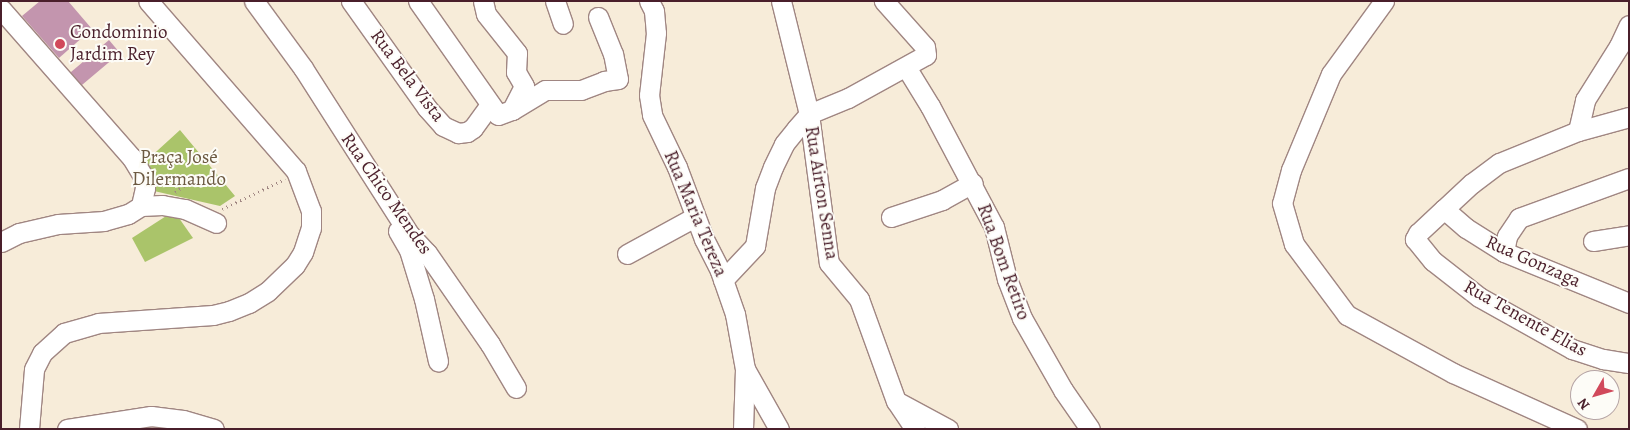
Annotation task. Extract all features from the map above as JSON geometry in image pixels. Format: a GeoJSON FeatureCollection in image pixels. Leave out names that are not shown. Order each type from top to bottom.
{"type":"FeatureCollection","features":[{"type":"Feature","properties":{"kind":"street"},"geometry":{"type":"LineString","coordinates":[[29,429],[34,369],[42,353],[64,333],[98,323],[197,317],[229,311],[249,303],[277,284],[295,265],[303,252],[311,228],[311,212],[296,171],[149,1]]}},
{"type":"Feature","properties":{"kind":"street","name":"Rua Chico Mendes"},"geometry":{"type":"LineString","coordinates":[[254,1],[303,68],[410,235],[427,252],[490,344],[516,388]]}},
{"type":"Feature","properties":{"kind":"street","name":"Rua Bela Vista"},"geometry":{"type":"LineString","coordinates":[[351,1],[427,108],[444,126],[458,133],[467,132],[481,119],[500,110]]}},
{"type":"Feature","properties":{"kind":"street"},"geometry":{"type":"LineString","coordinates":[[418,1],[500,110]]}},
{"type":"Feature","properties":{"kind":"street"},"geometry":{"type":"LineString","coordinates":[[482,1],[486,14],[517,53],[516,72],[524,86],[500,110]]}},
{"type":"Feature","properties":{"kind":"street"},"geometry":{"type":"LineString","coordinates":[[555,1],[564,24]]}},
{"type":"Feature","properties":{"kind":"street","name":"Rua Maria Tereza"},"geometry":{"type":"LineString","coordinates":[[649,1],[654,11],[656,32],[649,95],[652,115],[677,167],[737,322],[745,369],[743,429]]}},
{"type":"Feature","properties":{"kind":"street","name":"Rua Airton Senna"},"geometry":{"type":"LineString","coordinates":[[781,1],[809,114],[822,200],[827,254],[834,269],[859,299],[865,311],[896,401],[915,429]]}},
{"type":"Feature","properties":{"kind":"street"},"geometry":{"type":"LineString","coordinates":[[722,280],[755,246],[758,240],[765,188],[773,167],[784,144],[809,114],[848,98],[922,59],[927,52],[884,1]]}},
{"type":"Feature","properties":{"kind":"street"},"geometry":{"type":"LineString","coordinates":[[1384,1],[1331,74],[1291,170],[1282,203],[1294,244],[1347,315],[1453,373],[1577,429]]}},
{"type":"Feature","properties":{"kind":"street"},"geometry":{"type":"LineString","coordinates":[[1,10],[132,158],[144,178],[145,188],[141,206]]}},
{"type":"Feature","properties":{"kind":"street"},"geometry":{"type":"LineString","coordinates":[[500,110],[545,90],[581,90],[604,81],[618,79],[613,54],[598,17]]}},
{"type":"Feature","properties":{"kind":"street"},"geometry":{"type":"LineString","coordinates":[[1578,131],[1585,100],[1619,46],[1629,26]]}},
{"type":"Feature","properties":{"kind":"street","name":"Rua Bom Retiro"},"geometry":{"type":"LineString","coordinates":[[906,67],[973,183],[994,227],[1008,279],[1022,318],[1063,390],[1090,429]]}},
{"type":"Feature","properties":{"kind":"street"},"geometry":{"type":"LineString","coordinates":[[1444,209],[1472,183],[1499,163],[1578,131],[1629,117]]}},
{"type":"Feature","properties":{"kind":"street"},"geometry":{"type":"LineString","coordinates":[[1504,252],[1507,236],[1519,218],[1629,178]]}},
{"type":"Feature","properties":{"kind":"street"},"geometry":{"type":"LineString","coordinates":[[891,216],[939,201],[973,183]]}},
{"type":"Feature","properties":{"kind":"street"},"geometry":{"type":"LineString","coordinates":[[379,187],[384,208],[409,250],[424,299],[438,361]]}},
{"type":"Feature","properties":{"kind":"street"},"geometry":{"type":"LineString","coordinates":[[1,242],[19,233],[58,224],[104,221],[128,214],[141,206],[162,205],[215,216]]}},
{"type":"Feature","properties":{"kind":"street","name":"Rua Tenente Elias"},"geometry":{"type":"LineString","coordinates":[[1444,209],[1418,233],[1415,239],[1433,260],[1478,297],[1572,349],[1603,359],[1629,363]]}},
{"type":"Feature","properties":{"kind":"street","name":"Rua Gonzaga"},"geometry":{"type":"LineString","coordinates":[[1444,209],[1466,228],[1504,252],[1629,303]]}},
{"type":"Feature","properties":{"kind":"street"},"geometry":{"type":"LineString","coordinates":[[627,254],[696,217]]}},
{"type":"Feature","properties":{"kind":"street"},"geometry":{"type":"LineString","coordinates":[[1593,241],[1629,235]]}},
{"type":"Feature","properties":{"kind":"street"},"geometry":{"type":"LineString","coordinates":[[745,369],[779,429]]}},
{"type":"Feature","properties":{"kind":"street"},"geometry":{"type":"LineString","coordinates":[[896,401],[948,429]]}},
{"type":"Feature","properties":{"kind":"street"},"geometry":{"type":"LineString","coordinates":[[67,429],[183,420],[214,429]]}},
{"type":"Feature","properties":{"kind":"path"},"geometry":{"type":"LineString","coordinates":[[215,216],[225,208],[296,171]]}},
{"type":"Feature","properties":{"kind":"path"},"geometry":{"type":"LineString","coordinates":[[174,195],[175,190],[192,180]]}},
{"type":"Feature","properties":{"kind":"green space","name":"Praça José Dilermando"},"geometry":{"type":"Polygon","coordinates":[[[180,130],[235,196],[220,206],[154,191],[154,177],[146,161],[180,130]]]}},
{"type":"Feature","properties":{"kind":"green space"},"geometry":{"type":"Polygon","coordinates":[[[174,211],[193,238],[145,262],[132,238],[174,211]]]}},
{"type":"Feature","properties":{"kind":"building","name":"Condominio Jardim Rey"},"geometry":{"type":"Polygon","coordinates":[[[40,1],[68,1],[92,29],[59,58],[22,16],[40,1]]]}},
{"type":"Feature","properties":{"kind":"building"},"geometry":{"type":"Polygon","coordinates":[[[109,40],[120,53],[82,85],[71,72],[109,40]]]}},
{"type":"Feature","properties":{"kind":"place","name":"Condominio Jardim Rey"},"geometry":{"type":"Point","coordinates":[60,44]}}]}
